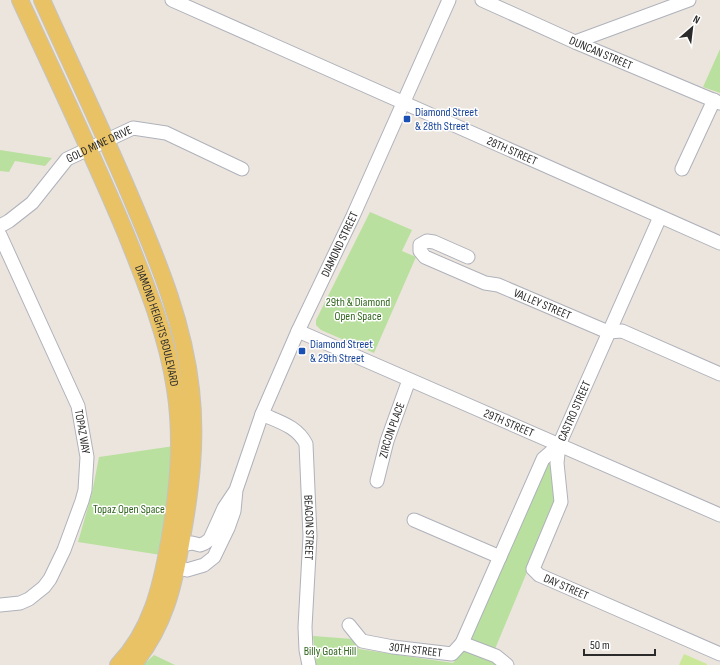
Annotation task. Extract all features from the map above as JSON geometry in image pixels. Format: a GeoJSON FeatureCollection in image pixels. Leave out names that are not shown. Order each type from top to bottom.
{"type":"FeatureCollection","features":[{"type":"Feature","properties":{"kind":"main road","name":"DIAMOND HEIGHTS BOULEVARD"},"geometry":{"type":"LineString","coordinates":[[20,0],[122,224],[156,312],[176,392],[179,431],[179,468],[175,504],[174,548],[178,565],[170,598],[160,623],[147,647],[133,665]]}},
{"type":"Feature","properties":{"kind":"main road","name":"DIAMOND HEIGHTS BOULEVARD"},"geometry":{"type":"LineString","coordinates":[[42,0],[106,140],[149,239],[178,321],[185,350],[191,390],[193,450],[190,486],[174,548],[149,617],[136,642],[118,665]]}},
{"type":"Feature","properties":{"kind":"street","name":"28TH STREET"},"geometry":{"type":"LineString","coordinates":[[172,0],[720,243]]}},
{"type":"Feature","properties":{"kind":"street","name":"DIAMOND STREET"},"geometry":{"type":"LineString","coordinates":[[178,565],[183,569],[192,569],[204,565],[214,557],[228,528],[234,511],[236,490],[262,414],[298,331],[356,208],[449,0]]}},
{"type":"Feature","properties":{"kind":"street","name":"DUNCAN STREET"},"geometry":{"type":"LineString","coordinates":[[482,0],[575,42],[717,101]]}},
{"type":"Feature","properties":{"kind":"street"},"geometry":{"type":"LineString","coordinates":[[575,42],[689,0]]}},
{"type":"Feature","properties":{"kind":"street"},"geometry":{"type":"LineString","coordinates":[[682,169],[717,101]]}},
{"type":"Feature","properties":{"kind":"street","name":"GOLD MINE DRIVE"},"geometry":{"type":"LineString","coordinates":[[0,226],[32,203],[67,159],[132,128],[166,133],[242,169]]}},
{"type":"Feature","properties":{"kind":"street","name":"CASTRO STREET"},"geometry":{"type":"LineString","coordinates":[[462,643],[543,459],[559,445],[660,217]]}},
{"type":"Feature","properties":{"kind":"street","name":"TOPAZ WAY"},"geometry":{"type":"LineString","coordinates":[[0,235],[78,406],[86,457],[85,490],[82,501],[64,550],[50,579],[44,587],[29,599],[20,603],[0,605]]}},
{"type":"Feature","properties":{"kind":"street","name":"VALLEY STREET"},"geometry":{"type":"LineString","coordinates":[[468,257],[434,242],[427,241],[420,245],[420,251],[424,257],[485,283],[498,285],[608,332],[622,331],[720,374]]}},
{"type":"Feature","properties":{"kind":"street","name":"29TH STREET"},"geometry":{"type":"LineString","coordinates":[[298,331],[720,515]]}},
{"type":"Feature","properties":{"kind":"street","name":"ZIRCON PLACE"},"geometry":{"type":"LineString","coordinates":[[377,481],[387,442],[410,380]]}},
{"type":"Feature","properties":{"kind":"street","name":"BEACON STREET"},"geometry":{"type":"LineString","coordinates":[[262,414],[296,430],[306,444],[310,536],[306,650],[309,665]]}},
{"type":"Feature","properties":{"kind":"street","name":"DAY STREET"},"geometry":{"type":"LineString","coordinates":[[559,445],[557,463],[561,502],[533,569],[539,575],[720,654]]}},
{"type":"Feature","properties":{"kind":"street","name":"DIAMOND STREET"},"geometry":{"type":"LineString","coordinates":[[174,548],[192,543],[205,543],[210,539],[224,508],[236,490]]}},
{"type":"Feature","properties":{"kind":"street"},"geometry":{"type":"LineString","coordinates":[[414,520],[500,557]]}},
{"type":"Feature","properties":{"kind":"street","name":"30TH STREET"},"geometry":{"type":"LineString","coordinates":[[349,625],[362,641],[393,647],[452,654],[462,643]]}},
{"type":"Feature","properties":{"kind":"street"},"geometry":{"type":"LineString","coordinates":[[462,643],[496,656],[507,665]]}},
{"type":"Feature","properties":{"kind":"green space"},"geometry":{"type":"Polygon","coordinates":[[[720,49],[720,93],[703,87],[720,49]]]}},
{"type":"Feature","properties":{"kind":"green space"},"geometry":{"type":"Polygon","coordinates":[[[0,150],[52,158],[45,166],[15,161],[9,172],[0,171],[0,150]]]}},
{"type":"Feature","properties":{"kind":"green space","name":"29th & Diamond Open Space"},"geometry":{"type":"Polygon","coordinates":[[[370,212],[412,230],[402,251],[416,257],[374,353],[321,330],[316,325],[316,320],[370,212]]]}},
{"type":"Feature","properties":{"kind":"green space","name":"Topaz Open Space"},"geometry":{"type":"Polygon","coordinates":[[[174,446],[161,555],[78,542],[92,493],[99,457],[174,446]]]}},
{"type":"Feature","properties":{"kind":"green space"},"geometry":{"type":"Polygon","coordinates":[[[553,458],[557,500],[495,649],[471,639],[544,467],[553,458]]]}},
{"type":"Feature","properties":{"kind":"green space","name":"Billy Goat Hill"},"geometry":{"type":"Polygon","coordinates":[[[313,636],[353,639],[359,649],[453,663],[463,651],[492,660],[497,665],[316,665],[313,636]]]}},
{"type":"Feature","properties":{"kind":"green space"},"geometry":{"type":"Polygon","coordinates":[[[684,654],[707,664],[707,665],[679,665],[684,654]]]}},
{"type":"Feature","properties":{"kind":"green space"},"geometry":{"type":"Polygon","coordinates":[[[154,655],[175,665],[143,665],[154,655]]]}},
{"type":"Feature","properties":{"kind":"place","name":"Diamond Street & 28th Street"},"geometry":{"type":"Point","coordinates":[407,119]}},
{"type":"Feature","properties":{"kind":"place","name":"Diamond Street & 29th Street"},"geometry":{"type":"Point","coordinates":[302,351]}}]}
